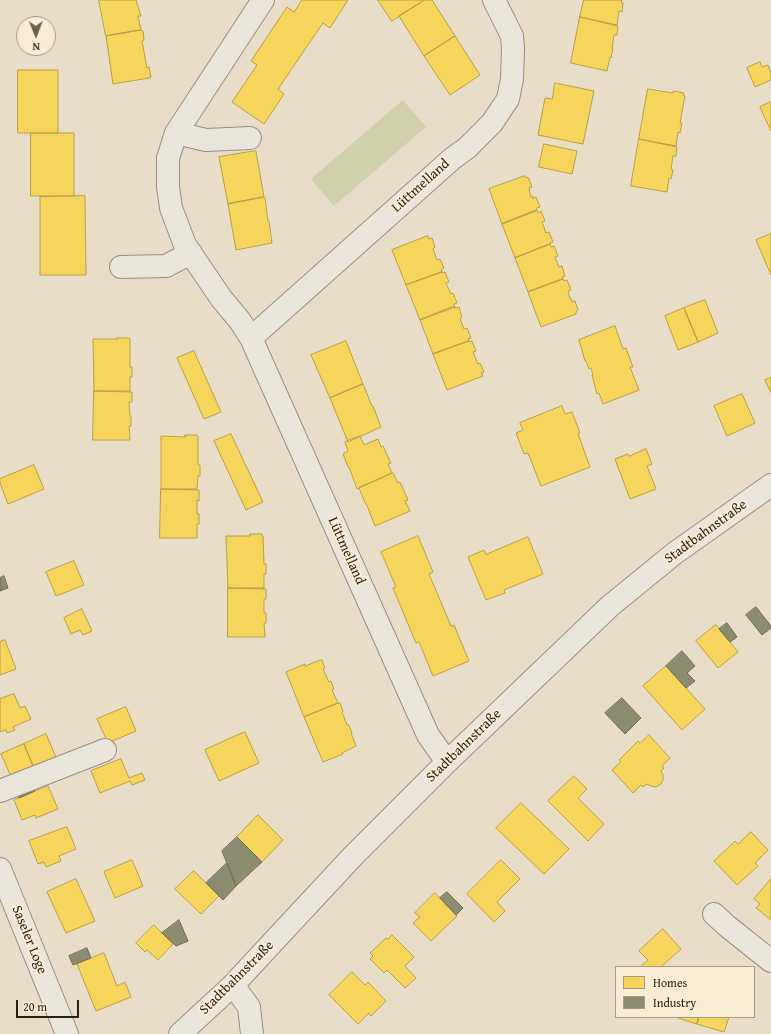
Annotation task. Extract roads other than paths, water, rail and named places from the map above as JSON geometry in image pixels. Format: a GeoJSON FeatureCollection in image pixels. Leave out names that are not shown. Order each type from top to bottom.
{"type":"FeatureCollection","features":[{"type":"Feature","properties":{"kind":"street","name":"Lüttmelland"},"geometry":{"type":"LineString","coordinates":[[263,0],[176,133],[168,158],[168,187],[171,208],[185,245],[221,298],[240,321],[250,338],[428,735],[447,762]]}},
{"type":"Feature","properties":{"kind":"street","name":"Lüttmelland"},"geometry":{"type":"LineString","coordinates":[[250,338],[453,158],[468,148],[492,123],[508,99],[512,79],[513,49],[512,36],[494,0]]}},
{"type":"Feature","properties":{"kind":"street"},"geometry":{"type":"LineString","coordinates":[[176,133],[206,140],[250,138]]}},
{"type":"Feature","properties":{"kind":"street"},"geometry":{"type":"LineString","coordinates":[[121,267],[166,266],[191,253]]}},
{"type":"Feature","properties":{"kind":"street","name":"Stadtbahnstraße"},"geometry":{"type":"LineString","coordinates":[[180,1034],[233,985],[353,856],[447,762],[610,606],[674,553],[771,485]]}},
{"type":"Feature","properties":{"kind":"street"},"geometry":{"type":"LineString","coordinates":[[0,792],[105,750]]}},
{"type":"Feature","properties":{"kind":"street","name":"Saseler Loge"},"geometry":{"type":"LineString","coordinates":[[0,869],[67,1034]]}},
{"type":"Feature","properties":{"kind":"street"},"geometry":{"type":"LineString","coordinates":[[714,914],[771,961]]}},
{"type":"Feature","properties":{"kind":"street"},"geometry":{"type":"LineString","coordinates":[[233,985],[249,1007],[252,1034]]}}]}
